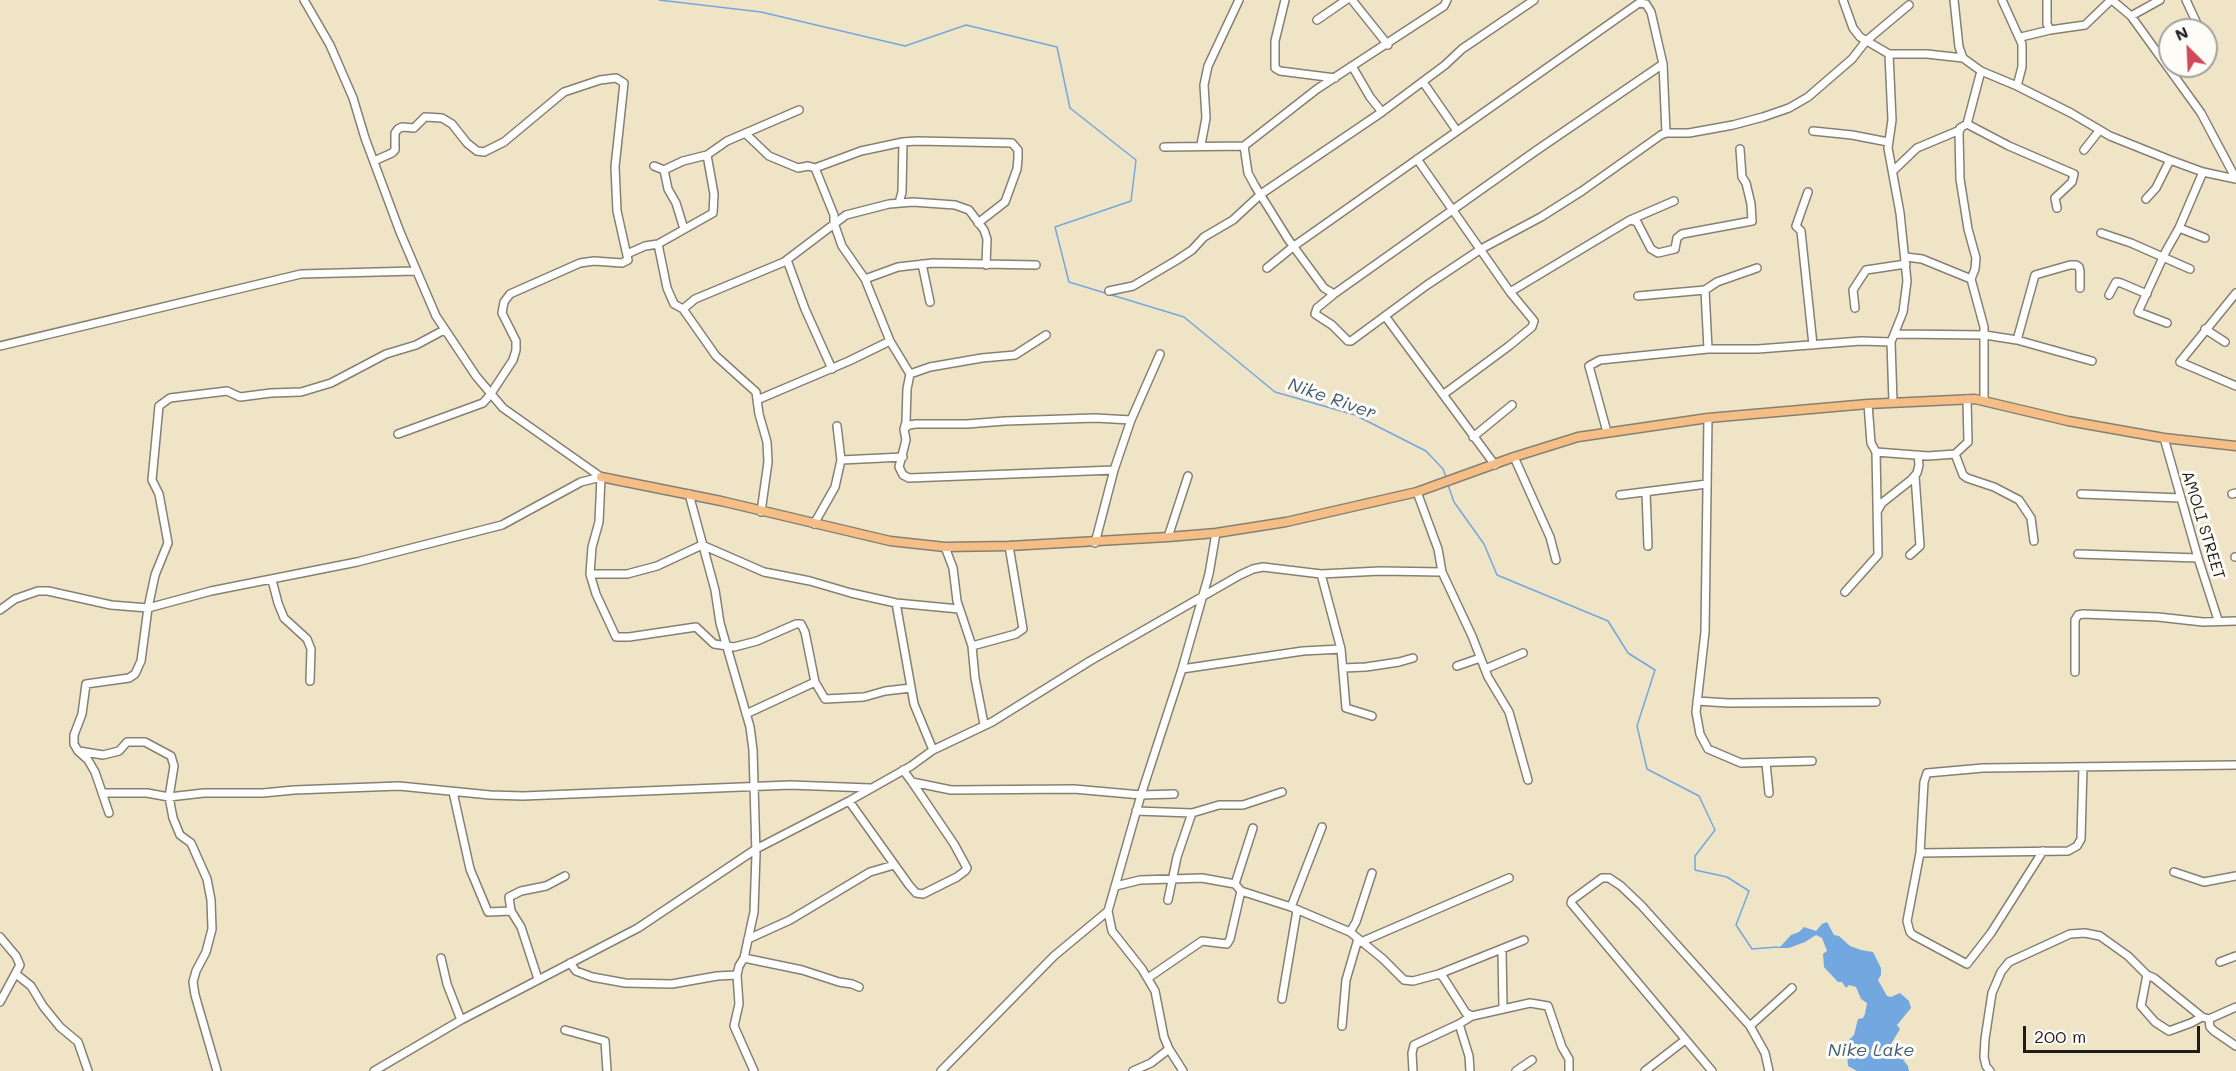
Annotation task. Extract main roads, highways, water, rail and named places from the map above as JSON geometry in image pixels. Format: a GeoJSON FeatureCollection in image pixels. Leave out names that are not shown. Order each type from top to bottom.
{"type":"FeatureCollection","features":[{"type":"Feature","properties":{"kind":"main road"},"geometry":{"type":"LineString","coordinates":[[601,477],[688,494],[890,541],[945,547],[1009,546],[1095,543],[1216,533],[1286,522],[1417,492],[1578,437],[1708,418],[1868,404],[1984,400],[2068,421],[2164,438],[2236,446]]}},
{"type":"Feature","properties":{"kind":"water","name":"Nike Lake"},"geometry":{"type":"Polygon","coordinates":[[[1827,922],[1834,935],[1839,936],[1850,946],[1873,952],[1881,968],[1878,980],[1887,996],[1891,997],[1900,993],[1909,1001],[1911,1008],[1897,1025],[1900,1029],[1891,1044],[1908,1066],[1909,1071],[1857,1071],[1848,1066],[1847,1053],[1836,1055],[1833,1052],[1832,1050],[1836,1049],[1839,1044],[1847,1042],[1854,1035],[1858,1019],[1863,1018],[1867,1003],[1861,999],[1856,987],[1849,985],[1846,988],[1824,967],[1823,954],[1827,951],[1822,938],[1816,935],[1789,948],[1775,948],[1781,946],[1791,935],[1804,927],[1816,931],[1827,922]]]}},
{"type":"Feature","properties":{"kind":"waterway","name":"Nike River"},"geometry":{"type":"LineString","coordinates":[[659,0],[761,12],[905,46],[966,25],[1057,47],[1070,108],[1136,160],[1131,201],[1055,227],[1069,282],[1184,317],[1275,392],[1355,415],[1426,451],[1443,469],[1446,477]]}},
{"type":"Feature","properties":{"kind":"waterway","name":"Nike River"},"geometry":{"type":"LineString","coordinates":[[1448,485],[1454,502],[1484,544],[1497,575],[1608,621],[1628,653],[1655,670],[1637,726],[1647,769],[1699,796],[1715,830],[1695,856],[1695,870],[1727,877],[1749,891],[1736,925],[1752,949],[1777,947]]}}]}
